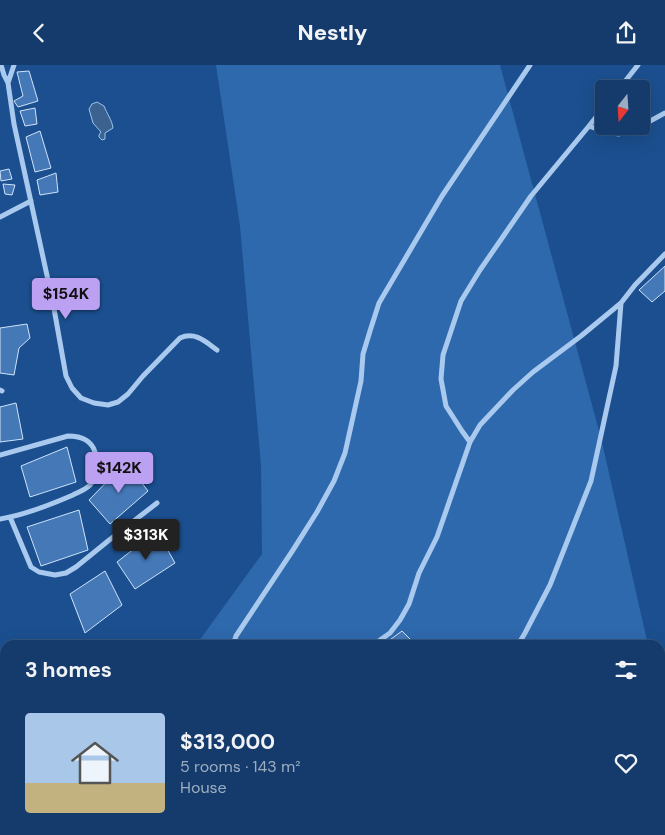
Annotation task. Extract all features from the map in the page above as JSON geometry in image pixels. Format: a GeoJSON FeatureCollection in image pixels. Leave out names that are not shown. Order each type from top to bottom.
{"type":"FeatureCollection","features":[{"type":"Feature","properties":{"kind":"street"},"geometry":{"type":"LineString","coordinates":[[1,65],[8,83],[14,124],[53,303],[66,376],[72,388],[81,398],[94,403],[108,405],[118,402],[128,394],[180,338],[186,335],[194,336],[218,350]]}},
{"type":"Feature","properties":{"kind":"street"},"geometry":{"type":"LineString","coordinates":[[8,83],[14,65]]}},
{"type":"Feature","properties":{"kind":"street"},"geometry":{"type":"LineString","coordinates":[[235,640],[317,512],[334,481],[345,453],[360,381],[363,354],[380,303],[442,196],[530,65]]}},
{"type":"Feature","properties":{"kind":"street"},"geometry":{"type":"LineString","coordinates":[[626,80],[638,65]]}},
{"type":"Feature","properties":{"kind":"street"},"geometry":{"type":"LineString","coordinates":[[650,121],[665,113]]}},
{"type":"Feature","properties":{"kind":"street"},"geometry":{"type":"LineString","coordinates":[[470,442],[446,406],[441,379],[444,355],[461,301],[531,196],[595,118]]}},
{"type":"Feature","properties":{"kind":"street"},"geometry":{"type":"LineString","coordinates":[[588,126],[595,129]]}},
{"type":"Feature","properties":{"kind":"street"},"geometry":{"type":"LineString","coordinates":[[0,217],[31,201]]}},
{"type":"Feature","properties":{"kind":"street"},"geometry":{"type":"LineString","coordinates":[[380,640],[390,633],[409,604],[419,573],[437,537],[470,442],[480,425],[533,372],[621,303],[634,285],[665,254]]}},
{"type":"Feature","properties":{"kind":"street"},"geometry":{"type":"LineString","coordinates":[[521,640],[550,585],[591,481],[616,366],[621,303]]}},
{"type":"Feature","properties":{"kind":"street"},"geometry":{"type":"LineString","coordinates":[[0,455],[68,436],[77,436],[90,442],[96,457],[96,473],[90,485],[85,489],[59,501],[0,519]]}},
{"type":"Feature","properties":{"kind":"street"},"geometry":{"type":"LineString","coordinates":[[10,517],[31,567],[39,572],[55,575],[66,573],[76,567],[157,503]]}},
{"type":"Feature","properties":{"kind":"shaded area"},"geometry":{"type":"Polygon","coordinates":[[[216,65],[500,65],[601,438],[647,640],[200,640],[262,554],[261,466],[240,226],[216,65]]]}},
{"type":"Feature","properties":{"kind":"shaded area"},"geometry":{"type":"Polygon","coordinates":[[[97,102],[104,106],[113,128],[105,133],[105,139],[102,140],[99,137],[101,132],[93,123],[89,109],[92,104],[97,102]]]}},
{"type":"Feature","properties":{"kind":"building"},"geometry":{"type":"Polygon","coordinates":[[[29,71],[38,101],[18,107],[14,101],[23,96],[17,72],[29,71]]]}},
{"type":"Feature","properties":{"kind":"building"},"geometry":{"type":"Polygon","coordinates":[[[35,108],[37,124],[25,126],[20,111],[35,108]]]}},
{"type":"Feature","properties":{"kind":"building"},"geometry":{"type":"Polygon","coordinates":[[[40,131],[51,168],[35,172],[26,137],[40,131]]]}},
{"type":"Feature","properties":{"kind":"building"},"geometry":{"type":"Polygon","coordinates":[[[9,169],[12,179],[1,181],[0,171],[9,169]]]}},
{"type":"Feature","properties":{"kind":"building"},"geometry":{"type":"Polygon","coordinates":[[[56,173],[58,192],[40,195],[37,180],[56,173]]]}},
{"type":"Feature","properties":{"kind":"building"},"geometry":{"type":"Polygon","coordinates":[[[3,184],[15,185],[12,195],[5,194],[3,184]]]}},
{"type":"Feature","properties":{"kind":"building"},"geometry":{"type":"Polygon","coordinates":[[[665,266],[665,291],[652,302],[639,290],[665,266]]]}},
{"type":"Feature","properties":{"kind":"building"},"geometry":{"type":"Polygon","coordinates":[[[27,324],[30,338],[19,348],[14,375],[0,373],[0,328],[27,324]]]}},
{"type":"Feature","properties":{"kind":"building"},"geometry":{"type":"Polygon","coordinates":[[[16,403],[23,439],[0,442],[0,407],[16,403]]]}},
{"type":"Feature","properties":{"kind":"building"},"geometry":{"type":"Polygon","coordinates":[[[67,447],[76,482],[30,497],[21,466],[67,447]]]}},
{"type":"Feature","properties":{"kind":"building"},"geometry":{"type":"Polygon","coordinates":[[[126,462],[148,491],[110,524],[89,500],[126,462]]]}},
{"type":"Feature","properties":{"kind":"building"},"geometry":{"type":"Polygon","coordinates":[[[79,510],[88,550],[41,566],[27,527],[79,510]]]}},
{"type":"Feature","properties":{"kind":"building"},"geometry":{"type":"Polygon","coordinates":[[[157,531],[175,563],[135,589],[117,562],[157,531]]]}},
{"type":"Feature","properties":{"kind":"building"},"geometry":{"type":"Polygon","coordinates":[[[105,571],[122,605],[85,633],[70,594],[105,571]]]}},
{"type":"Feature","properties":{"kind":"building"},"geometry":{"type":"Polygon","coordinates":[[[402,631],[411,640],[390,640],[402,631]]]}}]}
